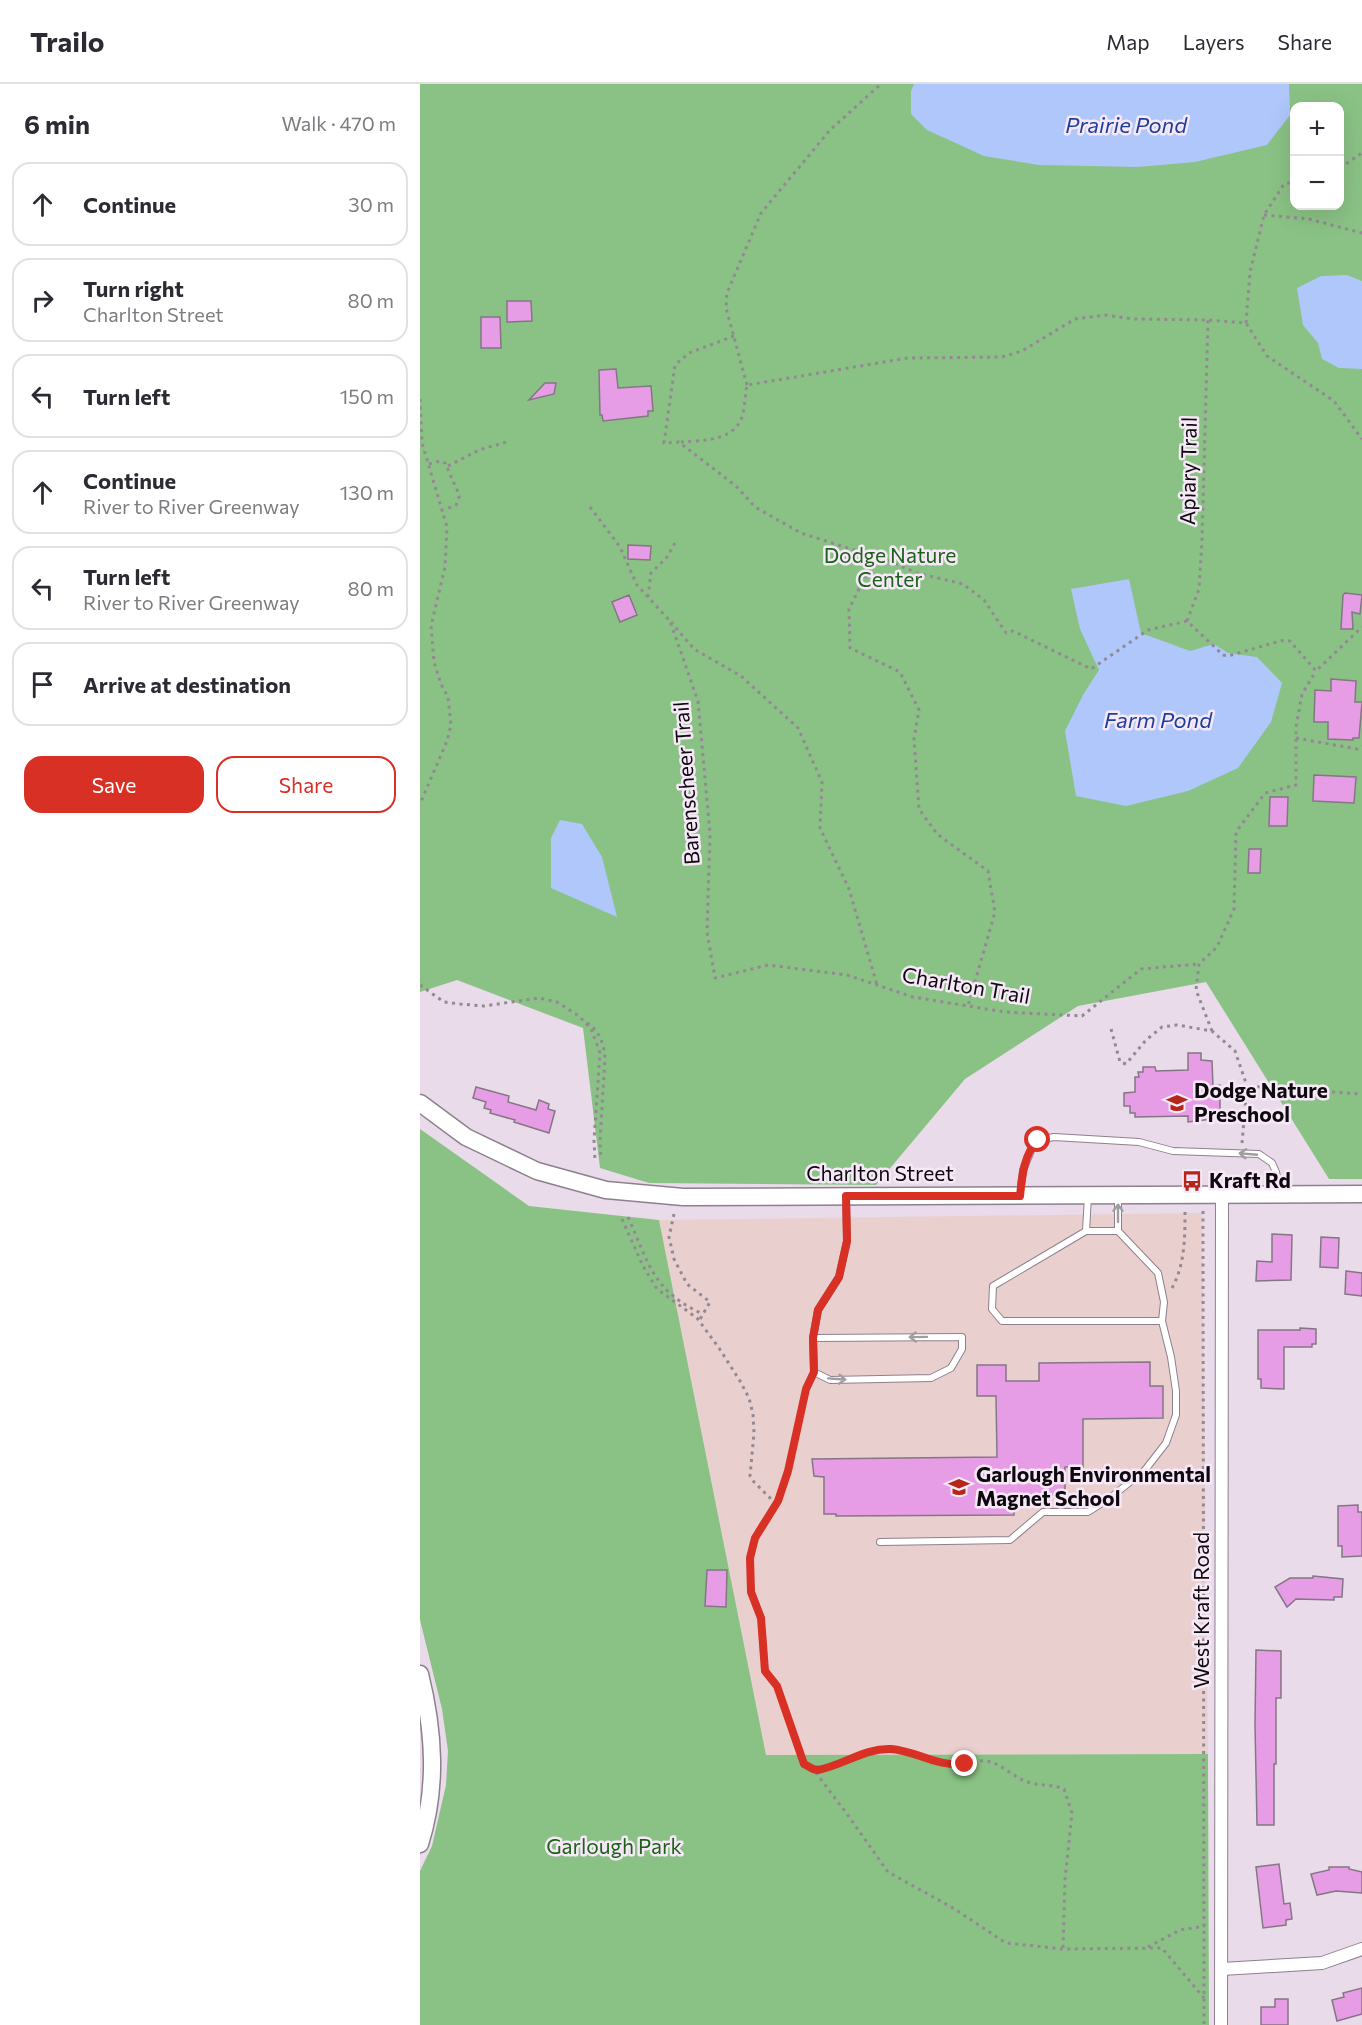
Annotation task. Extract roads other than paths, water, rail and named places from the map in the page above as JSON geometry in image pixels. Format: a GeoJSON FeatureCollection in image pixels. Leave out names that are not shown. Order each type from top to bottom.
{"type":"FeatureCollection","features":[{"type":"Feature","properties":{"kind":"street","name":"Charlton Street"},"geometry":{"type":"LineString","coordinates":[[420,1104],[466,1137],[537,1171],[606,1190],[683,1197],[1362,1194]]}},
{"type":"Feature","properties":{"kind":"street","name":"West Kraft Road"},"geometry":{"type":"LineString","coordinates":[[1221,2025],[1222,1194]]}},
{"type":"Feature","properties":{"kind":"street"},"geometry":{"type":"LineString","coordinates":[[420,1674],[428,1704],[433,1758],[430,1806],[420,1844]]}},
{"type":"Feature","properties":{"kind":"street"},"geometry":{"type":"LineString","coordinates":[[1222,1969],[1322,1963],[1362,1950]]}},
{"type":"Feature","properties":{"kind":"lane"},"geometry":{"type":"LineString","coordinates":[[1020,1196],[1023,1170],[1029,1152],[1038,1140],[1045,1138],[1139,1142],[1173,1151],[1259,1154],[1272,1163],[1280,1194]]}},
{"type":"Feature","properties":{"kind":"lane"},"geometry":{"type":"LineString","coordinates":[[1086,1231],[1088,1195]]}},
{"type":"Feature","properties":{"kind":"lane"},"geometry":{"type":"LineString","coordinates":[[879,1542],[1010,1540],[1043,1512],[1088,1512],[1145,1470],[1167,1443],[1176,1415],[1176,1391],[1162,1320],[1164,1302],[1158,1273],[1118,1231],[1118,1195]]}},
{"type":"Feature","properties":{"kind":"lane"},"geometry":{"type":"LineString","coordinates":[[813,1338],[962,1337],[962,1349],[951,1368],[931,1378],[830,1380],[814,1372],[813,1338],[818,1310],[839,1277],[847,1241],[846,1196]]}},
{"type":"Feature","properties":{"kind":"lane"},"geometry":{"type":"LineString","coordinates":[[1118,1231],[1086,1231],[993,1286],[992,1309],[1002,1321],[1162,1320]]}},
{"type":"Feature","properties":{"kind":"water","name":"Prairie Pond"},"geometry":{"type":"Polygon","coordinates":[[[914,84],[1289,84],[1290,115],[1267,145],[1195,162],[1138,167],[1039,165],[984,156],[927,130],[911,114],[911,91],[914,84]]]}},
{"type":"Feature","properties":{"kind":"water"},"geometry":{"type":"Polygon","coordinates":[[[1347,275],[1362,281],[1362,369],[1339,368],[1322,359],[1318,343],[1303,325],[1297,288],[1321,276],[1347,275]]]}},
{"type":"Feature","properties":{"kind":"water","name":"Farm Pond"},"geometry":{"type":"Polygon","coordinates":[[[1129,579],[1141,633],[1190,651],[1214,644],[1228,653],[1257,657],[1282,683],[1271,722],[1238,768],[1188,791],[1126,806],[1076,796],[1065,731],[1083,695],[1099,670],[1080,629],[1071,589],[1129,579]]]}},
{"type":"Feature","properties":{"kind":"water"},"geometry":{"type":"Polygon","coordinates":[[[560,820],[582,824],[602,857],[617,917],[551,888],[551,838],[560,820]]]}},
{"type":"Feature","properties":{"kind":"place","name":"Dodge Nature Preschool"},"geometry":{"type":"Point","coordinates":[1177,1103]}},
{"type":"Feature","properties":{"kind":"place","name":"Kraft Rd"},"geometry":{"type":"Point","coordinates":[1192,1181]}},
{"type":"Feature","properties":{"kind":"place","name":"Garlough Environmental Magnet School"},"geometry":{"type":"Point","coordinates":[959,1487]}},
{"type":"Feature","properties":{"kind":"park label","name":"Dodge Nature Center"},"geometry":{"type":"Point","coordinates":[890,568]}},
{"type":"Feature","properties":{"kind":"park label","name":"Garlough Park"},"geometry":{"type":"Point","coordinates":[614,1847]}}]}
